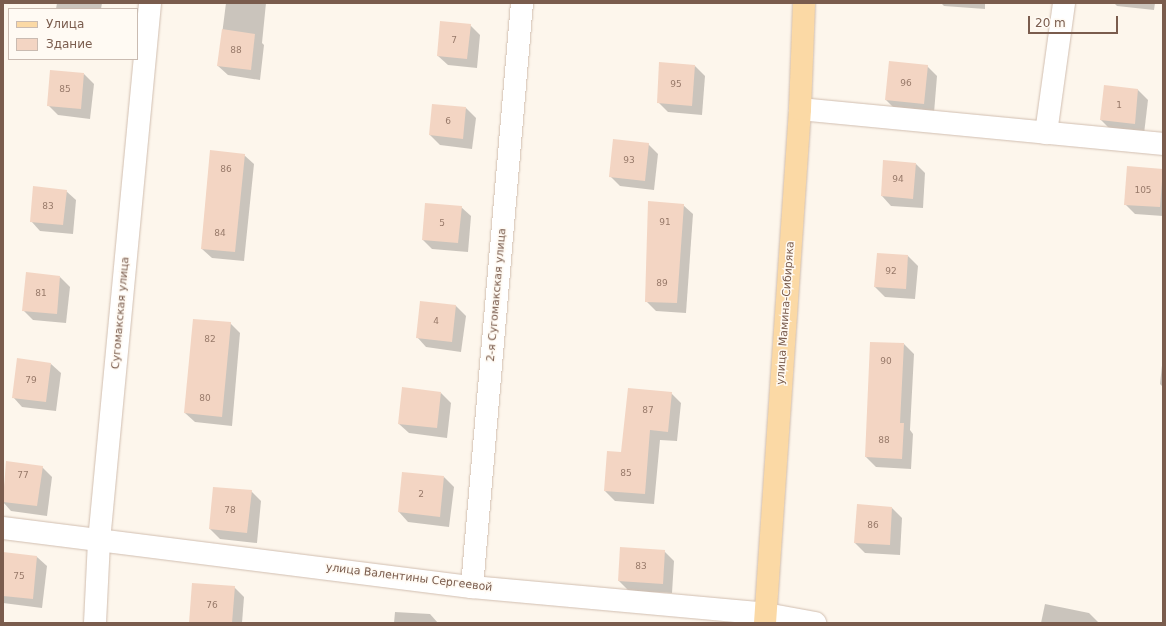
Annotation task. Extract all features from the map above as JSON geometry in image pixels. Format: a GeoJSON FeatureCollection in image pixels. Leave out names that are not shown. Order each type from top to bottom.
{"type":"FeatureCollection","features":[{"type":"Feature","properties":{"kind":"main road","name":"улица Мамина-Сибиряка"},"geometry":{"type":"LineString","coordinates":[[766,618],[800,109],[804,3]]}},
{"type":"Feature","properties":{"kind":"street","name":"Сугомакская улица"},"geometry":{"type":"LineString","coordinates":[[95,623],[99,541],[150,3]]}},
{"type":"Feature","properties":{"kind":"street","name":"2-я Сугомакская улица"},"geometry":{"type":"LineString","coordinates":[[472,587],[522,3]]}},
{"type":"Feature","properties":{"kind":"street"},"geometry":{"type":"LineString","coordinates":[[1046,133],[1064,3]]}},
{"type":"Feature","properties":{"kind":"street"},"geometry":{"type":"LineString","coordinates":[[800,109],[1163,144]]}},
{"type":"Feature","properties":{"kind":"street","name":"улица Валентины Сергеевой"},"geometry":{"type":"LineString","coordinates":[[3,528],[472,587],[815,623]]}},
{"type":"Feature","properties":{"kind":"building"},"geometry":{"type":"Polygon","coordinates":[[[440,21],[471,24],[467,59],[437,56],[440,21]]]}},
{"type":"Feature","properties":{"kind":"building"},"geometry":{"type":"Polygon","coordinates":[[[222,29],[255,34],[251,70],[217,66],[222,29]]]}},
{"type":"Feature","properties":{"kind":"building"},"geometry":{"type":"Polygon","coordinates":[[[889,61],[928,65],[924,104],[885,100],[889,61]]]}},
{"type":"Feature","properties":{"kind":"building"},"geometry":{"type":"Polygon","coordinates":[[[659,62],[695,65],[692,106],[657,103],[659,62]]]}},
{"type":"Feature","properties":{"kind":"building"},"geometry":{"type":"Polygon","coordinates":[[[50,70],[84,73],[81,109],[47,106],[50,70]]]}},
{"type":"Feature","properties":{"kind":"building"},"geometry":{"type":"Polygon","coordinates":[[[1104,85],[1138,89],[1135,124],[1100,120],[1104,85]]]}},
{"type":"Feature","properties":{"kind":"building"},"geometry":{"type":"Polygon","coordinates":[[[432,104],[466,107],[463,139],[429,135],[432,104]]]}},
{"type":"Feature","properties":{"kind":"building"},"geometry":{"type":"Polygon","coordinates":[[[613,139],[649,143],[645,181],[609,177],[613,139]]]}},
{"type":"Feature","properties":{"kind":"building"},"geometry":{"type":"Polygon","coordinates":[[[210,150],[245,154],[235,252],[201,249],[210,150]]]}},
{"type":"Feature","properties":{"kind":"building"},"geometry":{"type":"Polygon","coordinates":[[[883,160],[916,163],[913,199],[881,196],[883,160]]]}},
{"type":"Feature","properties":{"kind":"building"},"geometry":{"type":"Polygon","coordinates":[[[1127,166],[1163,169],[1160,207],[1124,205],[1127,166]]]}},
{"type":"Feature","properties":{"kind":"building"},"geometry":{"type":"Polygon","coordinates":[[[33,186],[67,190],[63,225],[30,222],[33,186]]]}},
{"type":"Feature","properties":{"kind":"building"},"geometry":{"type":"Polygon","coordinates":[[[648,201],[684,204],[677,303],[645,302],[648,201]]]}},
{"type":"Feature","properties":{"kind":"building"},"geometry":{"type":"Polygon","coordinates":[[[425,203],[462,206],[458,243],[422,240],[425,203]]]}},
{"type":"Feature","properties":{"kind":"building"},"geometry":{"type":"Polygon","coordinates":[[[877,253],[908,255],[906,289],[874,287],[877,253]]]}},
{"type":"Feature","properties":{"kind":"building"},"geometry":{"type":"Polygon","coordinates":[[[26,272],[60,276],[57,314],[22,311],[26,272]]]}},
{"type":"Feature","properties":{"kind":"building"},"geometry":{"type":"Polygon","coordinates":[[[420,301],[456,305],[452,342],[416,338],[420,301]]]}},
{"type":"Feature","properties":{"kind":"building"},"geometry":{"type":"Polygon","coordinates":[[[193,319],[231,322],[222,417],[184,413],[193,319]]]}},
{"type":"Feature","properties":{"kind":"building"},"geometry":{"type":"Polygon","coordinates":[[[870,342],[904,343],[900,423],[904,423],[902,459],[865,457],[870,342]]]}},
{"type":"Feature","properties":{"kind":"building"},"geometry":{"type":"Polygon","coordinates":[[[17,358],[51,363],[46,402],[12,398],[17,358]]]}},
{"type":"Feature","properties":{"kind":"building"},"geometry":{"type":"Polygon","coordinates":[[[402,387],[441,392],[437,428],[398,424],[402,387]]]}},
{"type":"Feature","properties":{"kind":"building"},"geometry":{"type":"Polygon","coordinates":[[[628,388],[672,392],[668,432],[650,430],[645,494],[604,491],[607,451],[621,452],[628,388]]]}},
{"type":"Feature","properties":{"kind":"building"},"geometry":{"type":"Polygon","coordinates":[[[6,461],[43,466],[37,506],[3,502],[6,461]]]}},
{"type":"Feature","properties":{"kind":"building"},"geometry":{"type":"Polygon","coordinates":[[[402,472],[444,476],[440,517],[398,512],[402,472]]]}},
{"type":"Feature","properties":{"kind":"building"},"geometry":{"type":"Polygon","coordinates":[[[213,487],[252,490],[247,533],[209,529],[213,487]]]}},
{"type":"Feature","properties":{"kind":"building"},"geometry":{"type":"Polygon","coordinates":[[[857,504],[892,507],[890,545],[854,543],[857,504]]]}},
{"type":"Feature","properties":{"kind":"building"},"geometry":{"type":"Polygon","coordinates":[[[620,547],[665,550],[663,584],[618,581],[620,547]]]}},
{"type":"Feature","properties":{"kind":"building"},"geometry":{"type":"Polygon","coordinates":[[[3,552],[37,556],[33,599],[3,596],[3,552]]]}},
{"type":"Feature","properties":{"kind":"building"},"geometry":{"type":"Polygon","coordinates":[[[192,583],[235,586],[232,623],[189,623],[192,583]]]}}]}
